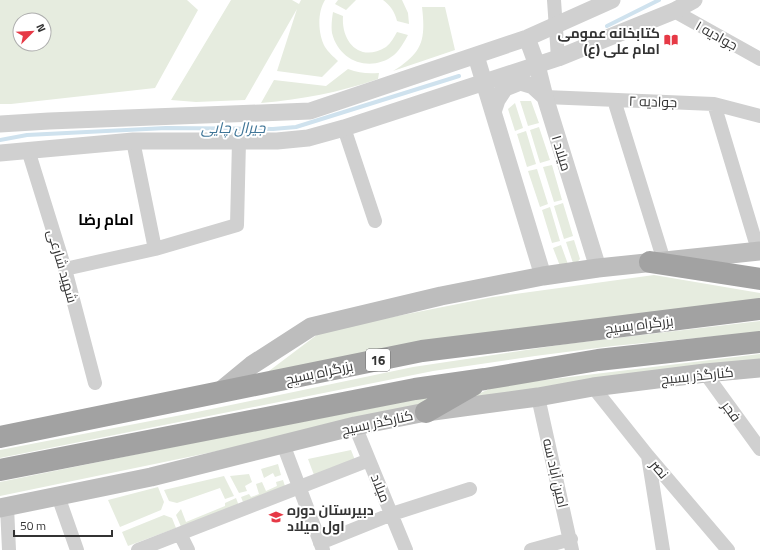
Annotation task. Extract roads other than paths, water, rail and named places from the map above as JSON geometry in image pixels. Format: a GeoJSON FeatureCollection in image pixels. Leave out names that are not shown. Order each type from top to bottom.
{"type":"FeatureCollection","features":[{"type":"Feature","properties":{"kind":"highway"},"geometry":{"type":"LineString","coordinates":[[657,262],[760,279]]}},
{"type":"Feature","properties":{"kind":"highway","name":"بزرگراه بسیج"},"geometry":{"type":"LineString","coordinates":[[0,437],[422,351],[760,309]]}},
{"type":"Feature","properties":{"kind":"highway"},"geometry":{"type":"LineString","coordinates":[[0,470],[415,388],[485,379],[598,360],[760,342]]}},
{"type":"Feature","properties":{"kind":"highway"},"geometry":{"type":"LineString","coordinates":[[426,412],[485,379]]}},
{"type":"Feature","properties":{"kind":"main road"},"geometry":{"type":"LineString","coordinates":[[217,394],[252,365],[311,327],[440,296],[543,276],[598,268],[657,262],[755,244]]}},
{"type":"Feature","properties":{"kind":"main road","name":"کنارگذر بسیج"},"geometry":{"type":"LineString","coordinates":[[3,508],[152,477],[355,426],[426,412],[593,387],[704,373],[760,368]]}},
{"type":"Feature","properties":{"kind":"main road"},"geometry":{"type":"LineString","coordinates":[[0,428],[27,432]]}},
{"type":"Feature","properties":{"kind":"street"},"geometry":{"type":"LineString","coordinates":[[554,0],[558,58]]}},
{"type":"Feature","properties":{"kind":"street"},"geometry":{"type":"LineString","coordinates":[[0,124],[310,111],[527,38],[612,0]]}},
{"type":"Feature","properties":{"kind":"street"},"geometry":{"type":"LineString","coordinates":[[0,153],[133,141],[277,141],[308,138],[344,128],[558,58],[674,11],[694,0]]}},
{"type":"Feature","properties":{"kind":"street","name":"جوادیه ۱"},"geometry":{"type":"LineString","coordinates":[[674,11],[760,59]]}},
{"type":"Feature","properties":{"kind":"street","name":"میلاد ۱"},"geometry":{"type":"LineString","coordinates":[[527,38],[537,65],[545,97],[598,268]]}},
{"type":"Feature","properties":{"kind":"street"},"geometry":{"type":"LineString","coordinates":[[476,56],[543,276]]}},
{"type":"Feature","properties":{"kind":"street"},"geometry":{"type":"LineString","coordinates":[[493,112],[497,100],[505,88],[520,82],[534,86],[545,97]]}},
{"type":"Feature","properties":{"kind":"street","name":"جوادیه ۲"},"geometry":{"type":"LineString","coordinates":[[545,97],[714,104],[760,116]]}},
{"type":"Feature","properties":{"kind":"street"},"geometry":{"type":"LineString","coordinates":[[614,100],[657,262]]}},
{"type":"Feature","properties":{"kind":"street"},"geometry":{"type":"LineString","coordinates":[[714,104],[755,244]]}},
{"type":"Feature","properties":{"kind":"street"},"geometry":{"type":"LineString","coordinates":[[344,128],[375,221]]}},
{"type":"Feature","properties":{"kind":"street"},"geometry":{"type":"LineString","coordinates":[[133,141],[154,249]]}},
{"type":"Feature","properties":{"kind":"street"},"geometry":{"type":"LineString","coordinates":[[65,269],[154,249],[237,225],[239,141]]}},
{"type":"Feature","properties":{"kind":"street","name":"شهید شارعی"},"geometry":{"type":"LineString","coordinates":[[28,150],[65,269],[95,383]]}},
{"type":"Feature","properties":{"kind":"street","name":"فجر"},"geometry":{"type":"LineString","coordinates":[[704,373],[760,449]]}},
{"type":"Feature","properties":{"kind":"street","name":"نصر"},"geometry":{"type":"LineString","coordinates":[[593,387],[648,456],[728,550]]}},
{"type":"Feature","properties":{"kind":"street","name":"امین آباد سه"},"geometry":{"type":"LineString","coordinates":[[538,396],[572,544]]}},
{"type":"Feature","properties":{"kind":"street","name":"میلاد"},"geometry":{"type":"LineString","coordinates":[[355,426],[406,550]]}},
{"type":"Feature","properties":{"kind":"street"},"geometry":{"type":"LineString","coordinates":[[283,444],[322,547],[392,514],[470,489]]}},
{"type":"Feature","properties":{"kind":"street"},"geometry":{"type":"LineString","coordinates":[[648,456],[663,550]]}},
{"type":"Feature","properties":{"kind":"street"},"geometry":{"type":"LineString","coordinates":[[138,550],[369,460]]}},
{"type":"Feature","properties":{"kind":"street"},"geometry":{"type":"LineString","coordinates":[[58,496],[77,550]]}},
{"type":"Feature","properties":{"kind":"street"},"geometry":{"type":"LineString","coordinates":[[3,508],[9,550]]}},
{"type":"Feature","properties":{"kind":"street"},"geometry":{"type":"LineString","coordinates":[[180,534],[188,550]]}},
{"type":"Feature","properties":{"kind":"street"},"geometry":{"type":"LineString","coordinates":[[531,550],[572,544]]}},
{"type":"Feature","properties":{"kind":"waterway","name":"جیرال چایی"},"geometry":{"type":"LineString","coordinates":[[607,26],[659,0]]}},
{"type":"Feature","properties":{"kind":"waterway","name":"جیرال چایی"},"geometry":{"type":"LineString","coordinates":[[0,140],[27,135],[166,128],[273,129],[296,127],[459,76]]}},
{"type":"Feature","properties":{"kind":"place","name":"کتابخانه عمومی امام علی (ع)"},"geometry":{"type":"Point","coordinates":[671,40]}},
{"type":"Feature","properties":{"kind":"place","name":"دبیرستان دوره اول میلاد"},"geometry":{"type":"Point","coordinates":[276,517]}},
{"type":"Feature","properties":{"kind":"district","name":"امام رضا"},"geometry":{"type":"Point","coordinates":[106,219]}}]}
